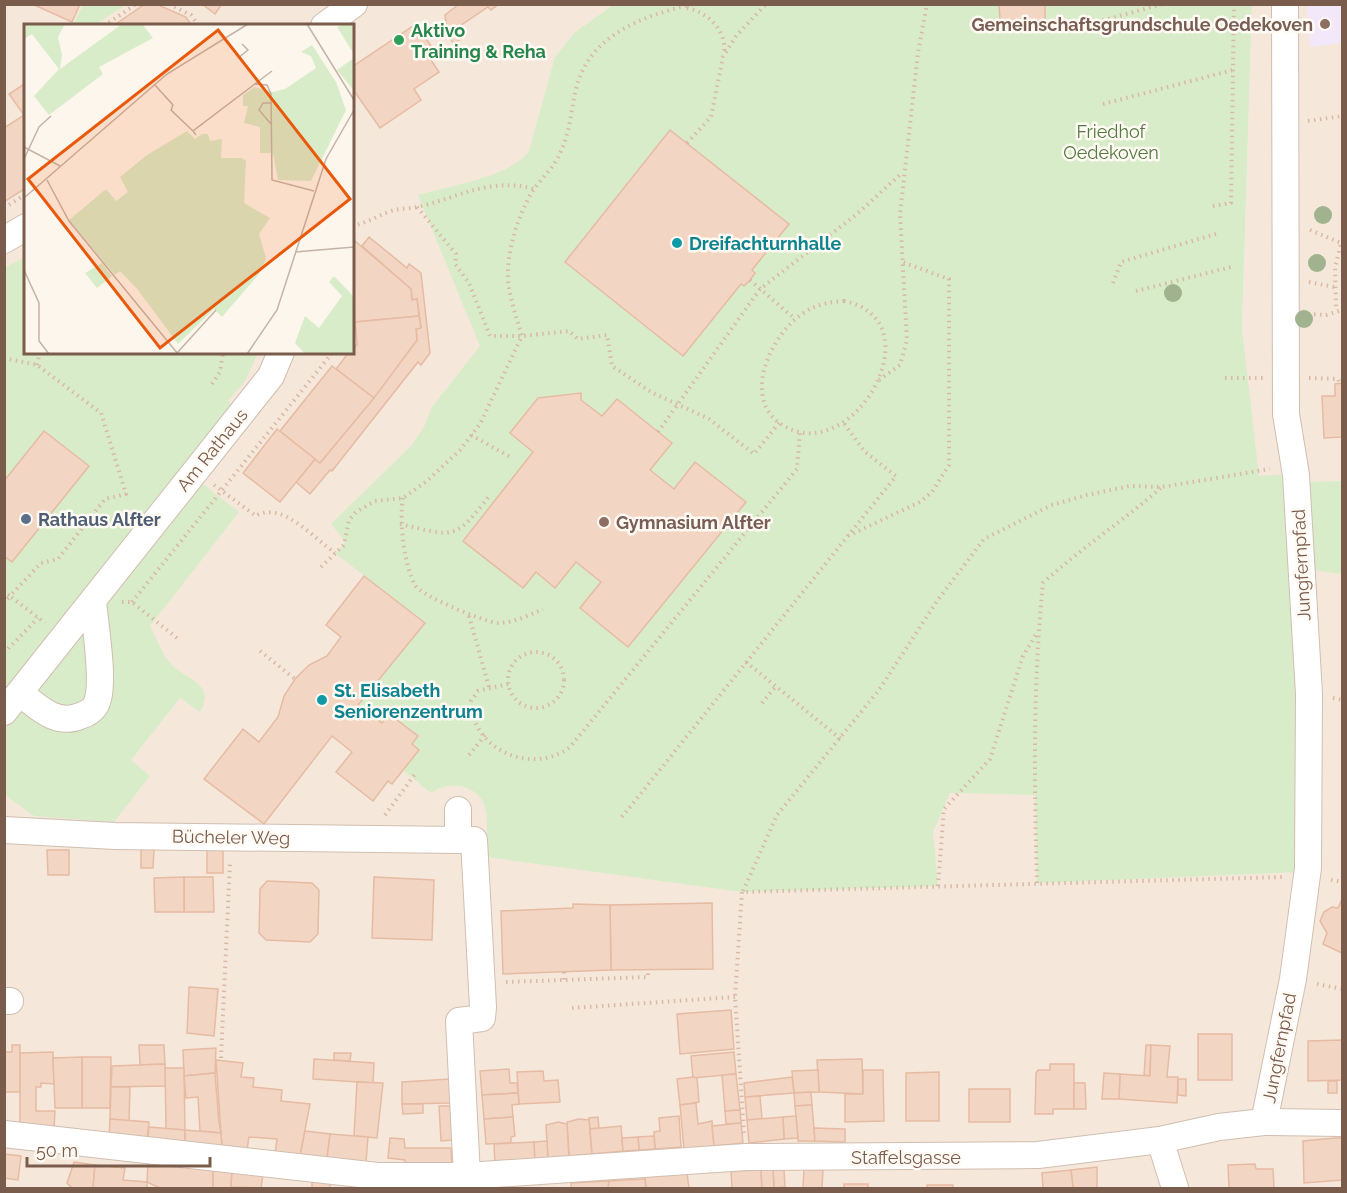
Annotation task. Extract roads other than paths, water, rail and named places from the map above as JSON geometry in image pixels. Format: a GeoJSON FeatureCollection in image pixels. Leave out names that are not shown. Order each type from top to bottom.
{"type":"FeatureCollection","features":[{"type":"Feature","properties":{"kind":"street"},"geometry":{"type":"LineString","coordinates":[[327,24],[354,4]]}},
{"type":"Feature","properties":{"kind":"street","name":"Jungfernpfad"},"geometry":{"type":"LineString","coordinates":[[1264,1122],[1293,979],[1307,877],[1309,694],[1296,471],[1286,414],[1285,378],[1285,4]]}},
{"type":"Feature","properties":{"kind":"street"},"geometry":{"type":"LineString","coordinates":[[4,240],[24,228]]}},
{"type":"Feature","properties":{"kind":"street","name":"Am Rathaus"},"geometry":{"type":"LineString","coordinates":[[93,601],[100,684],[96,705],[87,714],[77,718],[55,718],[12,702],[271,376],[280,354]]}},
{"type":"Feature","properties":{"kind":"street"},"geometry":{"type":"LineString","coordinates":[[458,810],[458,840],[474,840],[482,1018],[459,1021],[467,1176]]}},
{"type":"Feature","properties":{"kind":"street","name":"Bücheler Weg"},"geometry":{"type":"LineString","coordinates":[[12,828],[115,836],[458,840]]}},
{"type":"Feature","properties":{"kind":"street","name":"Staffelsgasse"},"geometry":{"type":"LineString","coordinates":[[4,1134],[378,1176],[467,1176],[746,1157],[1038,1155],[1160,1140],[1218,1127],[1264,1122],[1342,1123]]}},
{"type":"Feature","properties":{"kind":"street"},"geometry":{"type":"LineString","coordinates":[[1160,1140],[1175,1188]]}},
{"type":"Feature","properties":{"kind":"place","name":"Gemeinschaftsgrundschule Oedekoven"},"geometry":{"type":"Point","coordinates":[1325,24]}},
{"type":"Feature","properties":{"kind":"place","name":"Aktivo Training & Reha"},"geometry":{"type":"Point","coordinates":[399,40]}},
{"type":"Feature","properties":{"kind":"place","name":"Dreifachturnhalle"},"geometry":{"type":"Point","coordinates":[677,243]}},
{"type":"Feature","properties":{"kind":"place","name":"Rathaus Alfter"},"geometry":{"type":"Point","coordinates":[26,519]}},
{"type":"Feature","properties":{"kind":"place","name":"Gymnasium Alfter"},"geometry":{"type":"Point","coordinates":[604,522]}},
{"type":"Feature","properties":{"kind":"place","name":"St. Elisabeth Seniorenzentrum"},"geometry":{"type":"Point","coordinates":[322,700]}},
{"type":"Feature","properties":{"kind":"park label","name":"Friedhof Oedekoven"},"geometry":{"type":"Point","coordinates":[1111,141]}}]}
